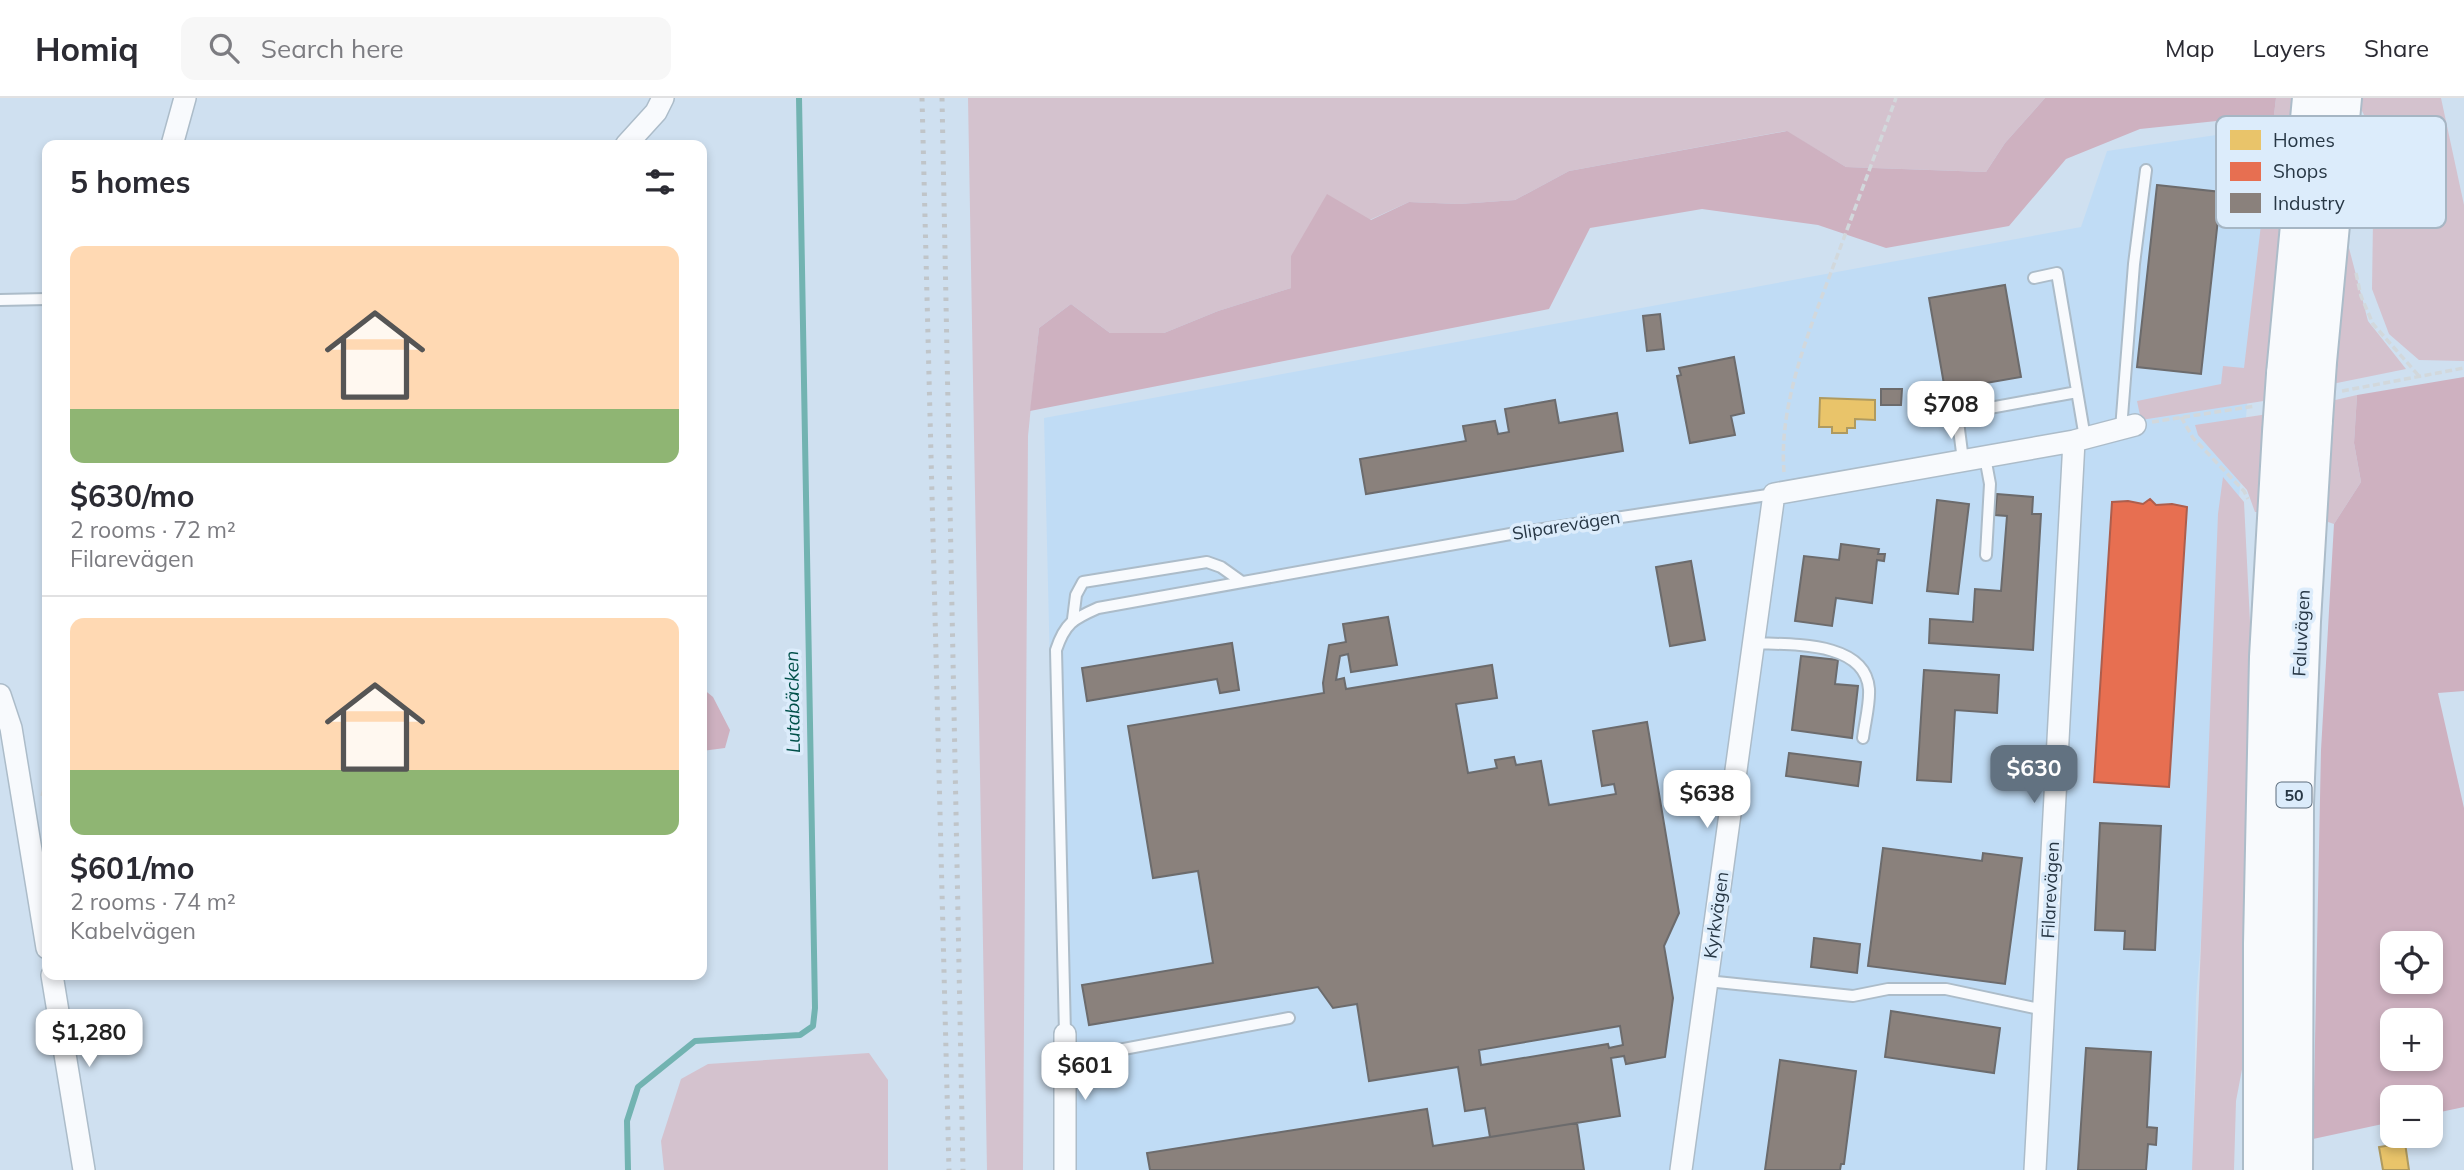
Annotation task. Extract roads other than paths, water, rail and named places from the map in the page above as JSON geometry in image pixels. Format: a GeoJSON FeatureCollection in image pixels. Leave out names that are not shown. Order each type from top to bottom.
{"type":"FeatureCollection","features":[{"type":"Feature","properties":{"kind":"highway","name":"Faluvägen"},"geometry":{"type":"LineString","coordinates":[[2311,116],[2312,98]]}},
{"type":"Feature","properties":{"kind":"highway","name":"Faluvägen"},"geometry":{"type":"LineString","coordinates":[[2339,116],[2342,98]]}},
{"type":"Feature","properties":{"kind":"highway","name":"Faluvägen"},"geometry":{"type":"LineString","coordinates":[[2263,1170],[2263,944],[2269,657],[2298,426],[2307,228]]}},
{"type":"Feature","properties":{"kind":"highway","name":"Faluvägen"},"geometry":{"type":"LineString","coordinates":[[2302,368],[2323,228]]}},
{"type":"Feature","properties":{"kind":"highway","name":"Faluvägen"},"geometry":{"type":"LineString","coordinates":[[2292,1170],[2294,804],[2301,621],[2298,426]]}},
{"type":"Feature","properties":{"kind":"street"},"geometry":{"type":"LineString","coordinates":[[173,140],[185,98]]}},
{"type":"Feature","properties":{"kind":"street"},"geometry":{"type":"LineString","coordinates":[[631,140],[656,112],[663,98]]}},
{"type":"Feature","properties":{"kind":"street"},"geometry":{"type":"LineString","coordinates":[[1779,486],[1985,457],[2079,440],[2128,427]]}},
{"type":"Feature","properties":{"kind":"street","name":"Filarevägen"},"geometry":{"type":"LineString","coordinates":[[2035,1170],[2079,440]]}},
{"type":"Feature","properties":{"kind":"street","name":"Kyrkvägen"},"geometry":{"type":"LineString","coordinates":[[1681,1170],[1753,643],[1779,486]]}},
{"type":"Feature","properties":{"kind":"street"},"geometry":{"type":"LineString","coordinates":[[0,695],[11,728],[42,917]]}},
{"type":"Feature","properties":{"kind":"street"},"geometry":{"type":"LineString","coordinates":[[53,980],[84,1170]]}},
{"type":"Feature","properties":{"kind":"street"},"geometry":{"type":"LineString","coordinates":[[1065,1034],[1065,1170]]}},
{"type":"Feature","properties":{"kind":"lane"},"geometry":{"type":"LineString","coordinates":[[2128,427],[2134,264],[2146,170]]}},
{"type":"Feature","properties":{"kind":"lane"},"geometry":{"type":"LineString","coordinates":[[2034,278],[2057,273],[2077,392],[2079,440]]}},
{"type":"Feature","properties":{"kind":"lane"},"geometry":{"type":"LineString","coordinates":[[0,300],[42,299]]}},
{"type":"Feature","properties":{"kind":"lane"},"geometry":{"type":"LineString","coordinates":[[1963,460],[1957,414],[2077,392]]}},
{"type":"Feature","properties":{"kind":"lane"},"geometry":{"type":"LineString","coordinates":[[1985,457],[1990,484],[1986,555]]}},
{"type":"Feature","properties":{"kind":"lane","name":"Sliparevägen"},"geometry":{"type":"LineString","coordinates":[[1073,619],[1098,608],[1779,486]]}},
{"type":"Feature","properties":{"kind":"lane"},"geometry":{"type":"LineString","coordinates":[[1065,1034],[1056,650],[1062,633],[1073,619],[1076,595],[1083,582],[1207,562],[1242,582]]}},
{"type":"Feature","properties":{"kind":"lane"},"geometry":{"type":"LineString","coordinates":[[1753,643],[1828,649],[1842,652],[1858,663],[1866,676],[1869,690],[1863,738]]}},
{"type":"Feature","properties":{"kind":"lane"},"geometry":{"type":"LineString","coordinates":[[1707,982],[1853,996],[1888,989],[1946,989],[2044,1010]]}},
{"type":"Feature","properties":{"kind":"lane"},"geometry":{"type":"LineString","coordinates":[[1065,1060],[1289,1018]]}},
{"type":"Feature","properties":{"kind":"waterway","name":"Lutabäcken"},"geometry":{"type":"LineString","coordinates":[[628,1170],[627,1121],[638,1087],[695,1041],[800,1035],[813,1026],[815,1008],[799,98]]}},
{"type":"Feature","properties":{"kind":"railway"},"geometry":{"type":"LineString","coordinates":[[922,98],[949,1170]]}},
{"type":"Feature","properties":{"kind":"railway"},"geometry":{"type":"LineString","coordinates":[[942,98],[963,1170]]}}]}
